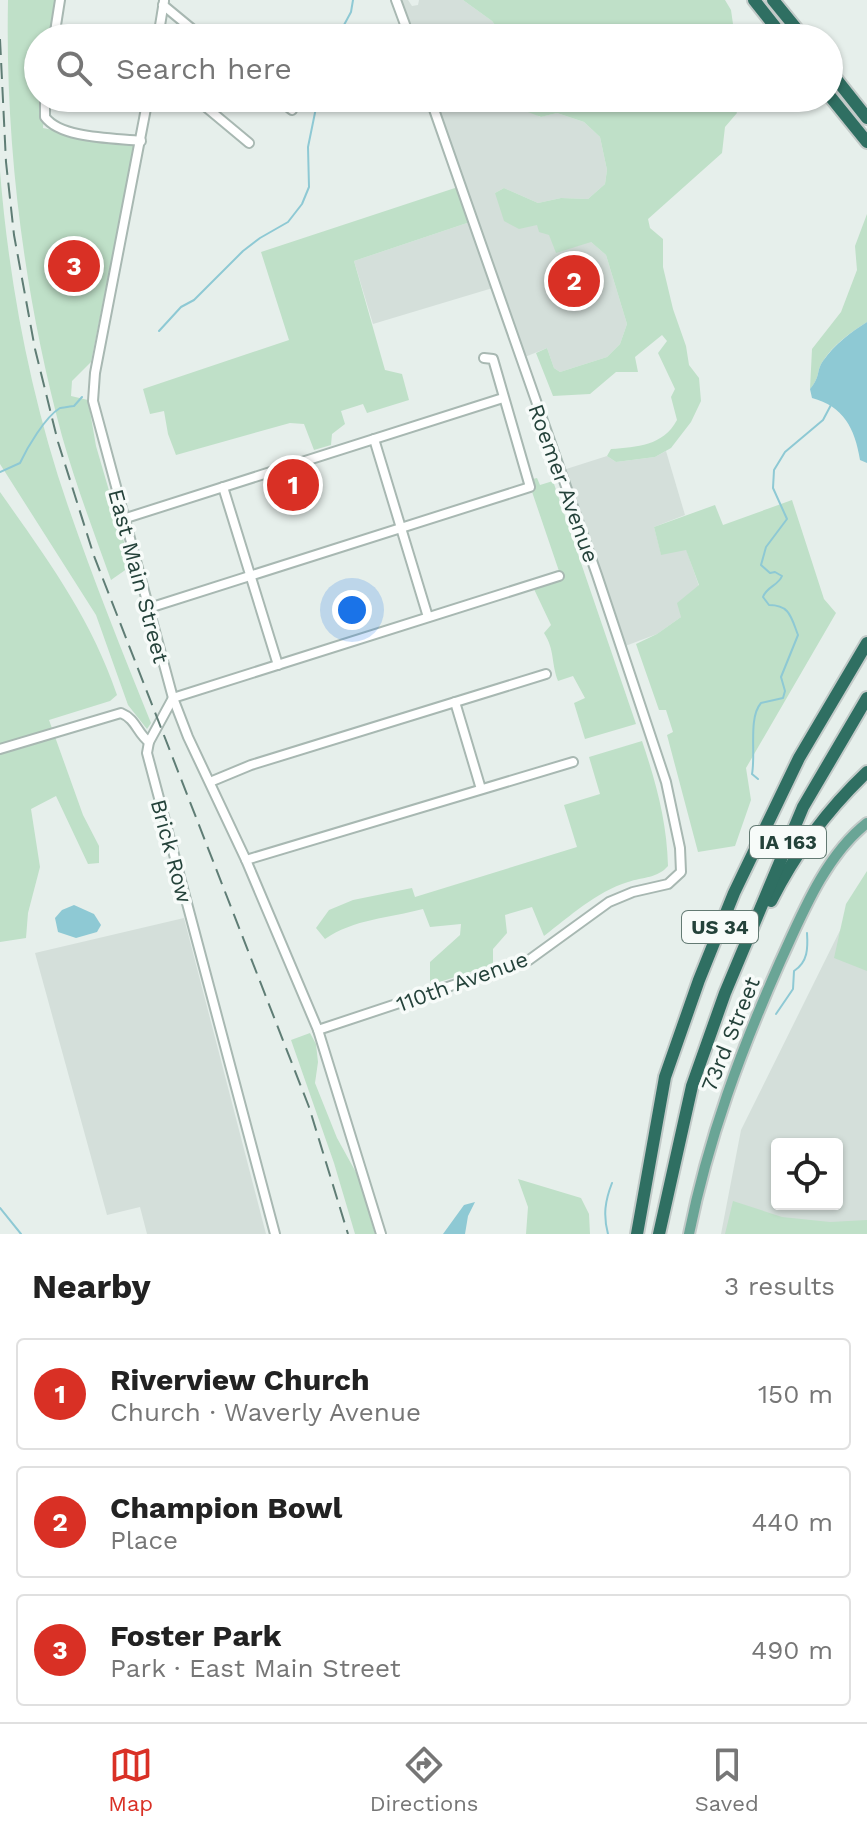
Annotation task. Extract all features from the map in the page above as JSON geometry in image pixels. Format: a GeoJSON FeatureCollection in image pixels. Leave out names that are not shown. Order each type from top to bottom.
{"type":"FeatureCollection","features":[{"type":"Feature","properties":{"kind":"highway"},"geometry":{"type":"LineString","coordinates":[[754,0],[773,24]]}},
{"type":"Feature","properties":{"kind":"highway"},"geometry":{"type":"LineString","coordinates":[[773,0],[793,24]]}},
{"type":"Feature","properties":{"kind":"highway"},"geometry":{"type":"LineString","coordinates":[[843,88],[867,118]]}},
{"type":"Feature","properties":{"kind":"highway"},"geometry":{"type":"LineString","coordinates":[[843,112],[867,142]]}},
{"type":"Feature","properties":{"kind":"highway","name":"US 34"},"geometry":{"type":"LineString","coordinates":[[637,1234],[665,1077],[699,980],[734,893],[799,758],[867,643]]}},
{"type":"Feature","properties":{"kind":"highway","name":"IA 163"},"geometry":{"type":"LineString","coordinates":[[725,993],[803,807],[867,698]]}},
{"type":"Feature","properties":{"kind":"highway","name":"US 34"},"geometry":{"type":"LineString","coordinates":[[659,1234],[692,1086],[725,993],[776,891],[806,842],[842,795],[867,772]]}},
{"type":"Feature","properties":{"kind":"main road","name":"73rd Street"},"geometry":{"type":"LineString","coordinates":[[689,1234],[712,1134],[748,1035],[805,908],[856,831],[867,823]]}},
{"type":"Feature","properties":{"kind":"street"},"geometry":{"type":"LineString","coordinates":[[56,24],[60,0]]}},
{"type":"Feature","properties":{"kind":"street"},"geometry":{"type":"LineString","coordinates":[[396,0],[405,24]]}},
{"type":"Feature","properties":{"kind":"street"},"geometry":{"type":"LineString","coordinates":[[160,24],[164,3]]}},
{"type":"Feature","properties":{"kind":"street"},"geometry":{"type":"LineString","coordinates":[[164,3],[187,24]]}},
{"type":"Feature","properties":{"kind":"street"},"geometry":{"type":"LineString","coordinates":[[45,112],[53,127],[141,141]]}},
{"type":"Feature","properties":{"kind":"street","name":"East Main Street"},"geometry":{"type":"LineString","coordinates":[[146,112],[95,373],[93,401],[173,698],[318,1030],[381,1234]]}},
{"type":"Feature","properties":{"kind":"street"},"geometry":{"type":"LineString","coordinates":[[212,112],[249,143]]}},
{"type":"Feature","properties":{"kind":"street","name":"Roemer Avenue"},"geometry":{"type":"LineString","coordinates":[[435,112],[666,782],[680,848],[681,872]]}},
{"type":"Feature","properties":{"kind":"street"},"geometry":{"type":"LineString","coordinates":[[149,608],[530,487],[493,359],[484,358]]}},
{"type":"Feature","properties":{"kind":"street"},"geometry":{"type":"LineString","coordinates":[[123,519],[503,398]]}},
{"type":"Feature","properties":{"kind":"street"},"geometry":{"type":"LineString","coordinates":[[374,439],[428,617]]}},
{"type":"Feature","properties":{"kind":"street"},"geometry":{"type":"LineString","coordinates":[[223,487],[278,665]]}},
{"type":"Feature","properties":{"kind":"street"},"geometry":{"type":"LineString","coordinates":[[0,749],[121,713],[129,716],[141,736],[149,742],[173,698],[559,576]]}},
{"type":"Feature","properties":{"kind":"street"},"geometry":{"type":"LineString","coordinates":[[210,782],[251,765],[546,674]]}},
{"type":"Feature","properties":{"kind":"street"},"geometry":{"type":"LineString","coordinates":[[455,702],[481,789]]}},
{"type":"Feature","properties":{"kind":"street","name":"Brick Row"},"geometry":{"type":"LineString","coordinates":[[149,742],[150,770],[275,1234]]}},
{"type":"Feature","properties":{"kind":"street"},"geometry":{"type":"LineString","coordinates":[[246,860],[573,762]]}},
{"type":"Feature","properties":{"kind":"street","name":"110th Avenue"},"geometry":{"type":"LineString","coordinates":[[318,1030],[529,960],[609,902],[633,892],[668,884],[681,872]]}},
{"type":"Feature","properties":{"kind":"shaded area"},"geometry":{"type":"Polygon","coordinates":[[[396,0],[408,0],[412,6],[418,5],[419,0],[463,0],[494,24],[405,24],[396,0]]]}},
{"type":"Feature","properties":{"kind":"shaded area"},"geometry":{"type":"Polygon","coordinates":[[[435,112],[532,112],[540,117],[557,113],[584,122],[600,137],[607,170],[605,184],[588,199],[561,198],[538,203],[504,188],[495,193],[537,224],[591,242],[606,255],[627,324],[620,344],[607,357],[560,372],[554,368],[547,348],[520,359],[496,287],[373,324],[354,261],[473,221],[435,112]]]}},
{"type":"Feature","properties":{"kind":"shaded area"},"geometry":{"type":"Polygon","coordinates":[[[666,451],[685,515],[654,527],[661,554],[686,549],[699,586],[681,617],[657,634],[620,648],[560,471],[607,456],[616,462],[655,457],[666,451]]]}},
{"type":"Feature","properties":{"kind":"shaded area"},"geometry":{"type":"Polygon","coordinates":[[[867,876],[867,1234],[721,1234],[741,1130],[867,876]]]}},
{"type":"Feature","properties":{"kind":"shaded area"},"geometry":{"type":"Polygon","coordinates":[[[184,918],[266,1234],[147,1234],[140,1207],[107,1215],[35,953],[184,918]]]}},
{"type":"Feature","properties":{"kind":"green space"},"geometry":{"type":"Polygon","coordinates":[[[8,0],[60,0],[56,24],[24,24],[24,112],[44,112],[43,128],[134,146],[91,362],[72,381],[71,396],[88,400],[96,446],[131,566],[111,580],[62,436],[37,329],[27,275],[14,165],[8,0]]]}},
{"type":"Feature","properties":{"kind":"green space"},"geometry":{"type":"Polygon","coordinates":[[[463,0],[725,0],[731,10],[733,24],[494,24],[463,0]]]}},
{"type":"Feature","properties":{"kind":"green space"},"geometry":{"type":"Polygon","coordinates":[[[528,112],[737,113],[725,127],[722,153],[648,219],[650,228],[663,239],[663,267],[689,365],[699,378],[701,401],[691,422],[671,448],[655,457],[616,462],[607,456],[611,449],[640,446],[657,440],[677,420],[671,397],[675,389],[658,353],[667,341],[662,335],[635,357],[638,372],[616,372],[590,394],[553,396],[536,353],[547,348],[554,368],[560,372],[607,357],[620,344],[627,324],[606,255],[591,242],[556,253],[549,235],[539,232],[537,225],[519,229],[504,221],[495,193],[504,188],[538,203],[561,198],[588,199],[605,184],[607,170],[600,137],[584,122],[557,113],[541,117],[528,112]]]}},
{"type":"Feature","properties":{"kind":"green space"},"geometry":{"type":"Polygon","coordinates":[[[0,171],[16,298],[43,424],[78,533],[151,723],[147,729],[128,705],[96,615],[0,464],[0,171]]]}},
{"type":"Feature","properties":{"kind":"green space"},"geometry":{"type":"Polygon","coordinates":[[[461,186],[473,221],[354,261],[385,370],[402,374],[409,400],[367,413],[363,404],[341,411],[345,424],[332,434],[331,445],[314,450],[304,424],[290,423],[176,455],[164,411],[150,414],[143,389],[289,340],[261,252],[461,186]]]}},
{"type":"Feature","properties":{"kind":"green space"},"geometry":{"type":"Polygon","coordinates":[[[867,214],[867,322],[832,350],[810,389],[812,349],[841,312],[857,270],[855,246],[867,214]]]}},
{"type":"Feature","properties":{"kind":"green space"},"geometry":{"type":"Polygon","coordinates":[[[537,478],[540,485],[553,481],[636,724],[585,739],[574,703],[585,698],[573,676],[558,681],[544,633],[551,625],[533,587],[561,577],[528,480],[537,478]]]}},
{"type":"Feature","properties":{"kind":"green space"},"geometry":{"type":"Polygon","coordinates":[[[0,492],[81,614],[117,695],[110,701],[49,720],[83,815],[99,846],[99,863],[88,864],[56,796],[31,809],[40,867],[28,913],[26,938],[0,942],[0,492]]]}},
{"type":"Feature","properties":{"kind":"green space"},"geometry":{"type":"Polygon","coordinates":[[[792,500],[824,599],[836,613],[746,768],[751,800],[735,846],[698,852],[667,735],[673,732],[666,710],[659,710],[636,644],[681,617],[677,603],[699,585],[686,550],[661,555],[654,527],[715,505],[723,525],[792,500]]]}},
{"type":"Feature","properties":{"kind":"green space"},"geometry":{"type":"Polygon","coordinates":[[[642,741],[663,818],[668,866],[660,873],[616,886],[584,905],[544,936],[532,907],[505,915],[507,933],[493,949],[493,965],[430,985],[430,962],[460,935],[461,924],[430,927],[423,909],[360,923],[325,939],[316,928],[329,910],[353,900],[412,888],[415,897],[577,847],[564,805],[600,794],[589,757],[642,741]]]}},
{"type":"Feature","properties":{"kind":"green space"},"geometry":{"type":"Polygon","coordinates":[[[867,871],[867,971],[834,958],[846,904],[867,871]]]}},
{"type":"Feature","properties":{"kind":"green space"},"geometry":{"type":"Polygon","coordinates":[[[310,1033],[316,1044],[318,1062],[315,1083],[337,1138],[358,1176],[375,1234],[355,1234],[291,1040],[310,1033]]]}},
{"type":"Feature","properties":{"kind":"green space"},"geometry":{"type":"Polygon","coordinates":[[[518,1179],[581,1198],[589,1214],[590,1234],[526,1234],[528,1207],[518,1179]]]}},
{"type":"Feature","properties":{"kind":"green space"},"geometry":{"type":"Polygon","coordinates":[[[733,1201],[782,1217],[830,1222],[867,1220],[867,1234],[725,1234],[733,1201]]]}},
{"type":"Feature","properties":{"kind":"water"},"geometry":{"type":"Polygon","coordinates":[[[867,322],[867,463],[860,460],[855,438],[846,420],[832,407],[812,398],[810,389],[827,355],[867,322]]]}},
{"type":"Feature","properties":{"kind":"water"},"geometry":{"type":"Polygon","coordinates":[[[74,905],[94,914],[101,925],[97,932],[76,938],[58,932],[55,918],[62,910],[74,905]]]}},
{"type":"Feature","properties":{"kind":"water"},"geometry":{"type":"Polygon","coordinates":[[[475,1202],[468,1216],[465,1234],[443,1234],[464,1205],[475,1202]]]}},
{"type":"Feature","properties":{"kind":"waterway"},"geometry":{"type":"LineString","coordinates":[[345,24],[353,0]]}},
{"type":"Feature","properties":{"kind":"waterway"},"geometry":{"type":"LineString","coordinates":[[159,331],[243,251],[288,222],[302,204],[309,187],[308,147],[315,112]]}},
{"type":"Feature","properties":{"kind":"waterway"},"geometry":{"type":"LineString","coordinates":[[0,472],[20,463],[37,433],[54,412],[74,406],[82,397]]}},
{"type":"Feature","properties":{"kind":"waterway"},"geometry":{"type":"LineString","coordinates":[[758,779],[752,774],[753,727],[757,709],[761,703],[783,698],[785,691],[781,677],[798,635],[786,610],[769,605],[763,597],[782,576],[770,573],[761,565],[766,547],[787,519],[773,488],[774,470],[785,452],[823,420],[832,403]]}},
{"type":"Feature","properties":{"kind":"waterway"},"geometry":{"type":"LineString","coordinates":[[776,1014],[793,989],[794,971],[805,959],[807,933]]}},
{"type":"Feature","properties":{"kind":"waterway"},"geometry":{"type":"LineString","coordinates":[[608,1234],[606,1208],[612,1183]]}},
{"type":"Feature","properties":{"kind":"waterway"},"geometry":{"type":"LineString","coordinates":[[0,1208],[21,1234]]}},
{"type":"Feature","properties":{"kind":"railway"},"geometry":{"type":"LineString","coordinates":[[0,39],[6,162],[14,235],[35,349],[58,442],[94,556],[309,1107],[348,1234]]}},
{"type":"Feature","properties":{"kind":"place","name":"Foster Park"},"geometry":{"type":"Point","coordinates":[74,266]}},
{"type":"Feature","properties":{"kind":"place","name":"Champion Bowl"},"geometry":{"type":"Point","coordinates":[574,281]}},
{"type":"Feature","properties":{"kind":"place","name":"Riverview Church"},"geometry":{"type":"Point","coordinates":[293,485]}}]}
